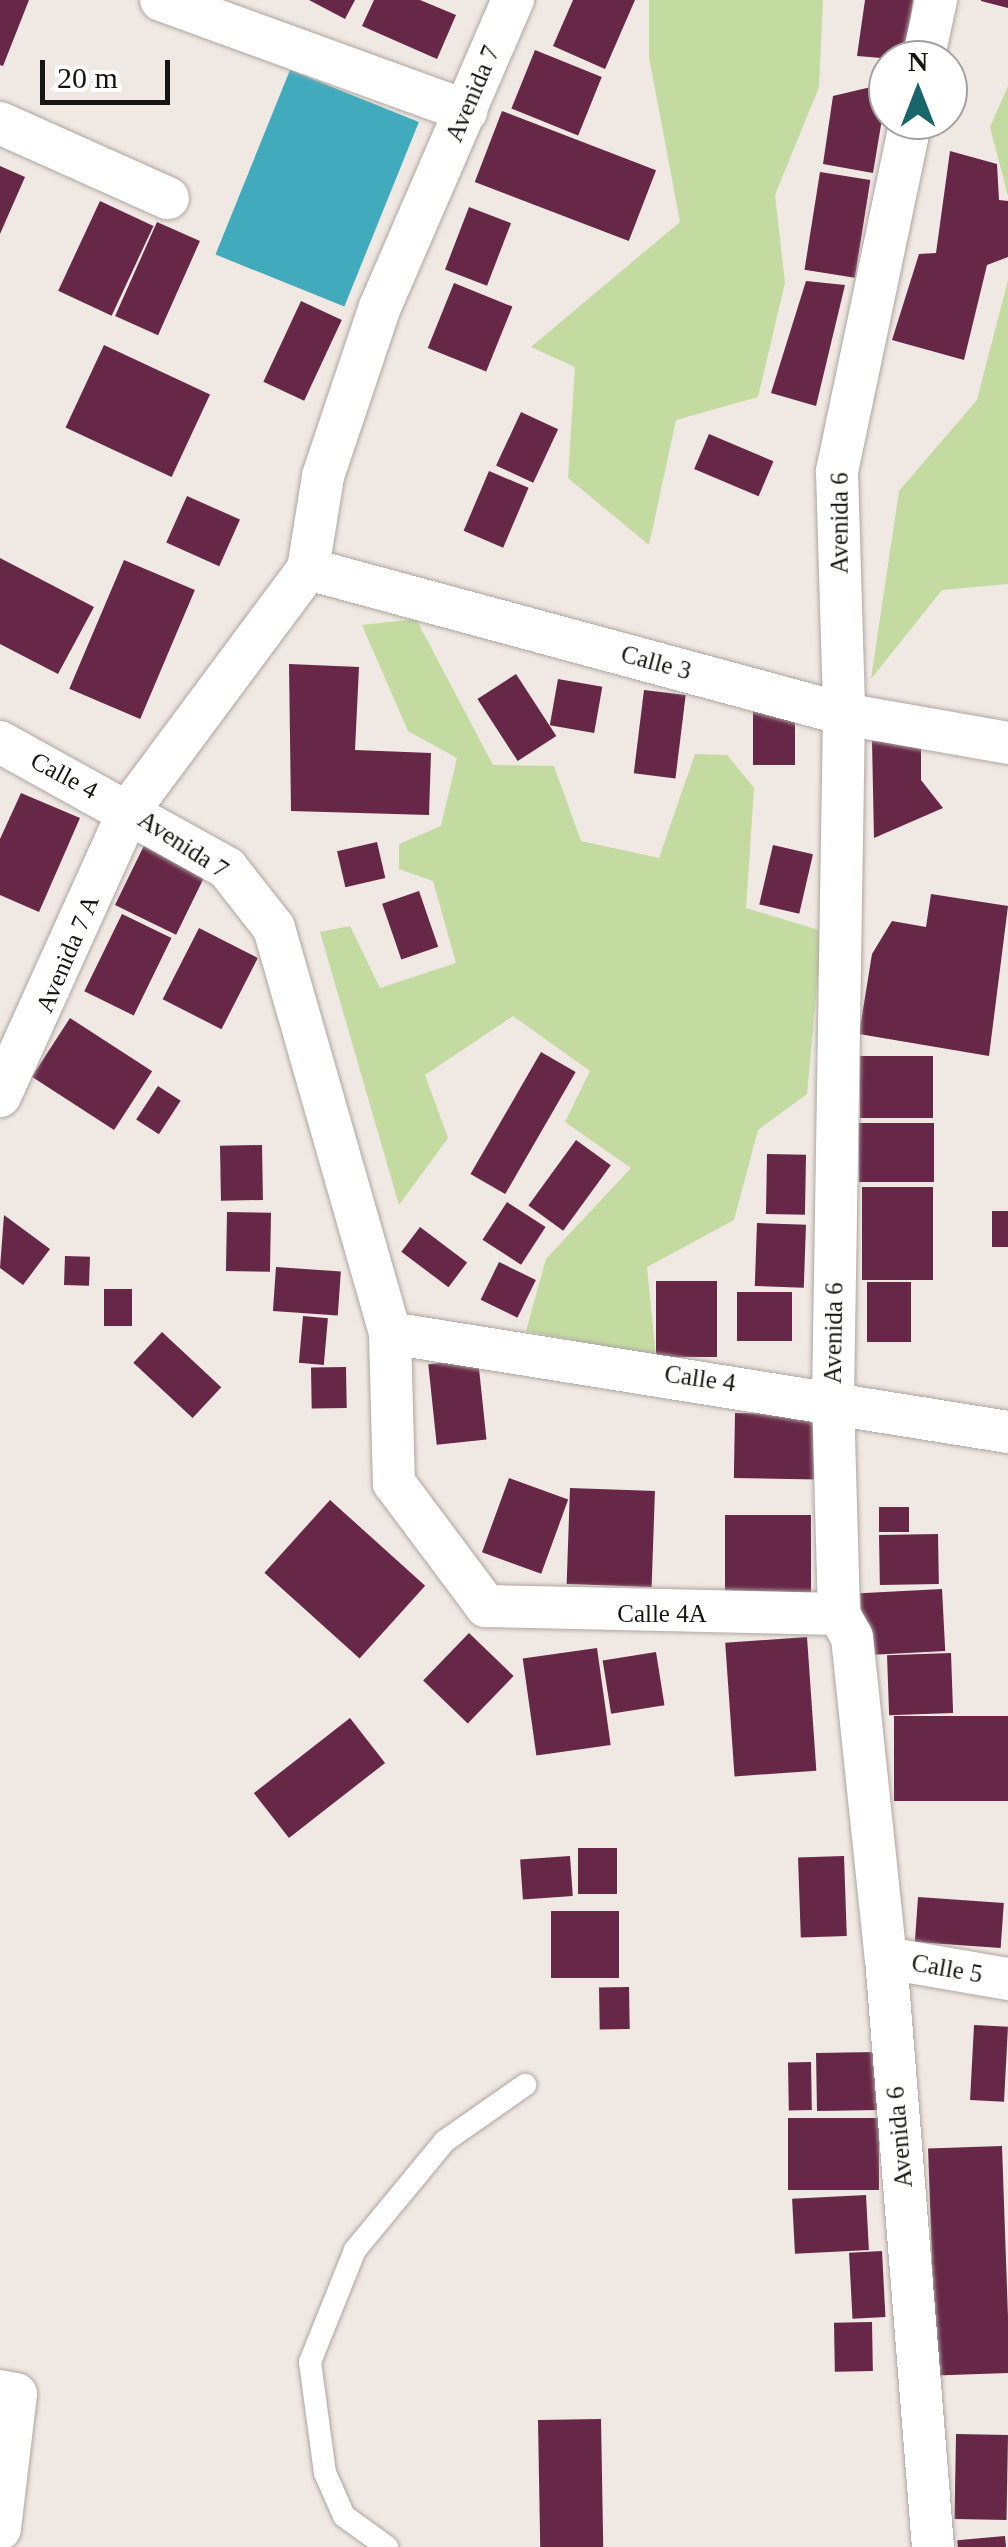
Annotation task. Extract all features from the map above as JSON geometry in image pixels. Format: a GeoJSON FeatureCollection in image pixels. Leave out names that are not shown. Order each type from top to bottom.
{"type":"FeatureCollection","features":[{"type":"Feature","properties":{"kind":"street"},"geometry":{"type":"LineString","coordinates":[[162,0],[466,111]]}},
{"type":"Feature","properties":{"kind":"street","name":"Avenida 7"},"geometry":{"type":"LineString","coordinates":[[486,1606],[394,1483],[390,1333],[274,928],[227,868],[128,810],[308,569],[323,476],[380,308],[512,0]]}},
{"type":"Feature","properties":{"kind":"street"},"geometry":{"type":"LineString","coordinates":[[927,40],[936,0]]}},
{"type":"Feature","properties":{"kind":"street"},"geometry":{"type":"LineString","coordinates":[[0,123],[168,198]]}},
{"type":"Feature","properties":{"kind":"street","name":"Avenida 6"},"geometry":{"type":"LineString","coordinates":[[906,140],[837,471],[844,714],[832,1398],[839,1614],[852,1637],[886,1958],[933,2547]]}},
{"type":"Feature","properties":{"kind":"street","name":"Calle 3"},"geometry":{"type":"LineString","coordinates":[[308,569],[844,714],[1008,742]]}},
{"type":"Feature","properties":{"kind":"street","name":"Calle 4"},"geometry":{"type":"LineString","coordinates":[[0,742],[128,810]]}},
{"type":"Feature","properties":{"kind":"street","name":"Avenida 7 A"},"geometry":{"type":"LineString","coordinates":[[0,1096],[128,810]]}},
{"type":"Feature","properties":{"kind":"street","name":"Calle 4"},"geometry":{"type":"LineString","coordinates":[[390,1333],[832,1398],[1008,1432]]}},
{"type":"Feature","properties":{"kind":"street","name":"Calle 4A"},"geometry":{"type":"LineString","coordinates":[[486,1606],[839,1614]]}},
{"type":"Feature","properties":{"kind":"street","name":"Calle 5"},"geometry":{"type":"LineString","coordinates":[[886,1958],[1008,1979]]}},
{"type":"Feature","properties":{"kind":"street"},"geometry":{"type":"LineString","coordinates":[[0,2528],[8,2393]]}},
{"type":"Feature","properties":{"kind":"lane"},"geometry":{"type":"LineString","coordinates":[[386,2547],[344,2516],[325,2473],[310,2362],[355,2250],[445,2142],[525,2085]]}},
{"type":"Feature","properties":{"kind":"green space"},"geometry":{"type":"Polygon","coordinates":[[[649,0],[823,0],[819,87],[775,195],[785,283],[758,397],[676,420],[649,545],[568,478],[575,367],[531,347],[680,222],[649,57],[649,0]]]}},
{"type":"Feature","properties":{"kind":"green space"},"geometry":{"type":"Polygon","coordinates":[[[1008,86],[1008,196],[990,127],[1008,86]]]}},
{"type":"Feature","properties":{"kind":"green space"},"geometry":{"type":"Polygon","coordinates":[[[1008,280],[1008,584],[942,590],[871,679],[899,491],[977,400],[1008,280]]]}},
{"type":"Feature","properties":{"kind":"green space"},"geometry":{"type":"Polygon","coordinates":[[[416,619],[493,765],[554,766],[581,841],[659,858],[695,754],[727,755],[754,788],[746,908],[822,931],[807,1094],[758,1130],[734,1220],[647,1267],[656,1357],[526,1331],[546,1259],[631,1168],[565,1122],[590,1071],[513,1016],[425,1075],[448,1138],[399,1205],[320,932],[350,926],[380,988],[456,963],[433,881],[399,869],[399,844],[441,826],[457,758],[408,731],[362,625],[416,619]]]}},
{"type":"Feature","properties":{"kind":"water"},"geometry":{"type":"Polygon","coordinates":[[[290,70],[419,122],[344,307],[215,255],[290,70]]]}},
{"type":"Feature","properties":{"kind":"building"},"geometry":{"type":"Polygon","coordinates":[[[0,0],[29,0],[3,66],[0,65],[0,0]]]}},
{"type":"Feature","properties":{"kind":"building"},"geometry":{"type":"Polygon","coordinates":[[[309,0],[355,0],[345,19],[309,0]]]}},
{"type":"Feature","properties":{"kind":"building"},"geometry":{"type":"Polygon","coordinates":[[[374,0],[420,0],[456,15],[437,59],[362,26],[374,0]]]}},
{"type":"Feature","properties":{"kind":"building"},"geometry":{"type":"Polygon","coordinates":[[[573,0],[635,0],[605,69],[553,46],[573,0]]]}},
{"type":"Feature","properties":{"kind":"building"},"geometry":{"type":"Polygon","coordinates":[[[865,0],[913,0],[908,40],[868,40],[868,57],[857,56],[865,0]]]}},
{"type":"Feature","properties":{"kind":"building"},"geometry":{"type":"Polygon","coordinates":[[[1008,0],[1008,8],[981,1],[1008,0]]]}},
{"type":"Feature","properties":{"kind":"building"},"geometry":{"type":"Polygon","coordinates":[[[535,50],[602,77],[578,135],[511,108],[535,50]]]}},
{"type":"Feature","properties":{"kind":"building"},"geometry":{"type":"Polygon","coordinates":[[[868,88],[868,140],[878,140],[873,173],[823,164],[833,96],[868,88]]]}},
{"type":"Feature","properties":{"kind":"building"},"geometry":{"type":"Polygon","coordinates":[[[502,111],[656,170],[629,241],[475,182],[502,111]]]}},
{"type":"Feature","properties":{"kind":"building"},"geometry":{"type":"Polygon","coordinates":[[[950,151],[997,164],[999,200],[1008,201],[1008,257],[987,265],[964,360],[892,340],[919,254],[936,253],[950,151]]]}},
{"type":"Feature","properties":{"kind":"building"},"geometry":{"type":"Polygon","coordinates":[[[0,166],[25,177],[0,234],[0,166]]]}},
{"type":"Feature","properties":{"kind":"building"},"geometry":{"type":"Polygon","coordinates":[[[820,172],[870,180],[855,278],[805,270],[820,172]]]}},
{"type":"Feature","properties":{"kind":"building"},"geometry":{"type":"Polygon","coordinates":[[[100,201],[153,226],[112,316],[58,291],[100,201]]]}},
{"type":"Feature","properties":{"kind":"building"},"geometry":{"type":"Polygon","coordinates":[[[469,207],[511,223],[487,286],[445,270],[469,207]]]}},
{"type":"Feature","properties":{"kind":"building"},"geometry":{"type":"Polygon","coordinates":[[[157,222],[200,241],[158,335],[115,316],[157,222]]]}},
{"type":"Feature","properties":{"kind":"building"},"geometry":{"type":"Polygon","coordinates":[[[806,281],[845,285],[816,406],[771,393],[806,281]]]}},
{"type":"Feature","properties":{"kind":"building"},"geometry":{"type":"Polygon","coordinates":[[[454,283],[512,307],[486,372],[428,348],[454,283]]]}},
{"type":"Feature","properties":{"kind":"building"},"geometry":{"type":"Polygon","coordinates":[[[301,301],[342,320],[304,401],[263,382],[301,301]]]}},
{"type":"Feature","properties":{"kind":"building"},"geometry":{"type":"Polygon","coordinates":[[[104,345],[210,394],[172,477],[66,427],[104,345]]]}},
{"type":"Feature","properties":{"kind":"building"},"geometry":{"type":"Polygon","coordinates":[[[521,412],[558,429],[533,483],[496,465],[521,412]]]}},
{"type":"Feature","properties":{"kind":"building"},"geometry":{"type":"Polygon","coordinates":[[[709,434],[773,461],[759,496],[694,469],[709,434]]]}},
{"type":"Feature","properties":{"kind":"building"},"geometry":{"type":"Polygon","coordinates":[[[489,471],[529,488],[503,548],[464,531],[489,471]]]}},
{"type":"Feature","properties":{"kind":"building"},"geometry":{"type":"Polygon","coordinates":[[[187,496],[240,520],[219,566],[166,543],[187,496]]]}},
{"type":"Feature","properties":{"kind":"building"},"geometry":{"type":"Polygon","coordinates":[[[0,558],[94,607],[58,674],[0,644],[0,558]]]}},
{"type":"Feature","properties":{"kind":"building"},"geometry":{"type":"Polygon","coordinates":[[[124,560],[195,590],[140,719],[69,689],[124,560]]]}},
{"type":"Feature","properties":{"kind":"building"},"geometry":{"type":"Polygon","coordinates":[[[289,664],[359,667],[355,750],[431,753],[429,815],[291,811],[289,664]]]}},
{"type":"Feature","properties":{"kind":"building"},"geometry":{"type":"Polygon","coordinates":[[[516,674],[556,736],[518,761],[477,699],[516,674]]]}},
{"type":"Feature","properties":{"kind":"building"},"geometry":{"type":"Polygon","coordinates":[[[558,679],[602,687],[594,733],[550,725],[558,679]]]}},
{"type":"Feature","properties":{"kind":"building"},"geometry":{"type":"Polygon","coordinates":[[[644,690],[686,695],[675,778],[634,773],[644,690]]]}},
{"type":"Feature","properties":{"kind":"building"},"geometry":{"type":"Polygon","coordinates":[[[753,708],[795,708],[795,765],[753,765],[753,708]]]}},
{"type":"Feature","properties":{"kind":"building"},"geometry":{"type":"Polygon","coordinates":[[[921,740],[921,780],[943,808],[874,838],[872,741],[921,740]]]}},
{"type":"Feature","properties":{"kind":"building"},"geometry":{"type":"Polygon","coordinates":[[[21,793],[80,818],[39,912],[0,895],[0,839],[21,793]]]}},
{"type":"Feature","properties":{"kind":"building"},"geometry":{"type":"Polygon","coordinates":[[[154,825],[215,855],[176,935],[115,905],[154,825]]]}},
{"type":"Feature","properties":{"kind":"building"},"geometry":{"type":"Polygon","coordinates":[[[377,842],[385,878],[345,887],[337,851],[377,842]]]}},
{"type":"Feature","properties":{"kind":"building"},"geometry":{"type":"Polygon","coordinates":[[[773,845],[813,854],[799,914],[759,904],[773,845]]]}},
{"type":"Feature","properties":{"kind":"building"},"geometry":{"type":"Polygon","coordinates":[[[419,891],[438,947],[401,959],[382,904],[419,891]]]}},
{"type":"Feature","properties":{"kind":"building"},"geometry":{"type":"Polygon","coordinates":[[[931,894],[1008,906],[989,1056],[859,1034],[872,954],[892,921],[926,927],[931,894]]]}},
{"type":"Feature","properties":{"kind":"building"},"geometry":{"type":"Polygon","coordinates":[[[122,914],[171,938],[134,1015],[84,991],[122,914]]]}},
{"type":"Feature","properties":{"kind":"building"},"geometry":{"type":"Polygon","coordinates":[[[199,928],[258,958],[221,1029],[163,999],[199,928]]]}},
{"type":"Feature","properties":{"kind":"building"},"geometry":{"type":"Polygon","coordinates":[[[70,1018],[152,1071],[114,1130],[32,1077],[70,1018]]]}},
{"type":"Feature","properties":{"kind":"building"},"geometry":{"type":"Polygon","coordinates":[[[541,1052],[576,1072],[505,1194],[471,1174],[541,1052]]]}},
{"type":"Feature","properties":{"kind":"building"},"geometry":{"type":"Polygon","coordinates":[[[860,1056],[933,1056],[933,1118],[860,1118],[860,1056]]]}},
{"type":"Feature","properties":{"kind":"building"},"geometry":{"type":"Polygon","coordinates":[[[158,1086],[181,1101],[159,1134],[136,1120],[158,1086]]]}},
{"type":"Feature","properties":{"kind":"building"},"geometry":{"type":"Polygon","coordinates":[[[859,1123],[934,1123],[934,1182],[859,1182],[859,1123]]]}},
{"type":"Feature","properties":{"kind":"building"},"geometry":{"type":"Polygon","coordinates":[[[576,1140],[611,1165],[563,1231],[528,1206],[576,1140]]]}},
{"type":"Feature","properties":{"kind":"building"},"geometry":{"type":"Polygon","coordinates":[[[262,1145],[263,1200],[221,1201],[220,1146],[262,1145]]]}},
{"type":"Feature","properties":{"kind":"building"},"geometry":{"type":"Polygon","coordinates":[[[767,1154],[806,1155],[805,1215],[766,1214],[767,1154]]]}},
{"type":"Feature","properties":{"kind":"building"},"geometry":{"type":"Polygon","coordinates":[[[862,1187],[933,1187],[933,1280],[862,1280],[862,1187]]]}},
{"type":"Feature","properties":{"kind":"building"},"geometry":{"type":"Polygon","coordinates":[[[507,1202],[546,1227],[521,1265],[482,1240],[507,1202]]]}},
{"type":"Feature","properties":{"kind":"building"},"geometry":{"type":"Polygon","coordinates":[[[992,1211],[1008,1211],[1008,1247],[992,1247],[992,1211]]]}},
{"type":"Feature","properties":{"kind":"building"},"geometry":{"type":"Polygon","coordinates":[[[227,1212],[271,1213],[270,1272],[226,1271],[227,1212]]]}},
{"type":"Feature","properties":{"kind":"building"},"geometry":{"type":"Polygon","coordinates":[[[4,1215],[50,1249],[23,1285],[0,1268],[4,1215]]]}},
{"type":"Feature","properties":{"kind":"building"},"geometry":{"type":"Polygon","coordinates":[[[757,1223],[806,1225],[804,1288],[755,1286],[757,1223]]]}},
{"type":"Feature","properties":{"kind":"building"},"geometry":{"type":"Polygon","coordinates":[[[420,1227],[467,1263],[448,1287],[401,1252],[420,1227]]]}},
{"type":"Feature","properties":{"kind":"building"},"geometry":{"type":"Polygon","coordinates":[[[65,1256],[90,1257],[89,1286],[64,1285],[65,1256]]]}},
{"type":"Feature","properties":{"kind":"building"},"geometry":{"type":"Polygon","coordinates":[[[499,1262],[536,1280],[517,1318],[481,1300],[499,1262]]]}},
{"type":"Feature","properties":{"kind":"building"},"geometry":{"type":"Polygon","coordinates":[[[276,1267],[341,1272],[338,1315],[273,1311],[276,1267]]]}},
{"type":"Feature","properties":{"kind":"building"},"geometry":{"type":"Polygon","coordinates":[[[656,1281],[717,1281],[717,1357],[656,1357],[656,1281]]]}},
{"type":"Feature","properties":{"kind":"building"},"geometry":{"type":"Polygon","coordinates":[[[867,1282],[911,1282],[911,1342],[867,1342],[867,1282]]]}},
{"type":"Feature","properties":{"kind":"building"},"geometry":{"type":"Polygon","coordinates":[[[104,1289],[132,1289],[132,1326],[104,1326],[104,1289]]]}},
{"type":"Feature","properties":{"kind":"building"},"geometry":{"type":"Polygon","coordinates":[[[737,1292],[792,1292],[792,1341],[737,1341],[737,1292]]]}},
{"type":"Feature","properties":{"kind":"building"},"geometry":{"type":"Polygon","coordinates":[[[303,1316],[328,1318],[324,1365],[299,1363],[303,1316]]]}},
{"type":"Feature","properties":{"kind":"building"},"geometry":{"type":"Polygon","coordinates":[[[162,1332],[221,1387],[193,1418],[133,1363],[162,1332]]]}},
{"type":"Feature","properties":{"kind":"building"},"geometry":{"type":"Polygon","coordinates":[[[478,1359],[486,1440],[437,1445],[428,1364],[478,1359]]]}},
{"type":"Feature","properties":{"kind":"building"},"geometry":{"type":"Polygon","coordinates":[[[346,1367],[347,1408],[312,1409],[311,1368],[346,1367]]]}},
{"type":"Feature","properties":{"kind":"building"},"geometry":{"type":"Polygon","coordinates":[[[735,1413],[819,1414],[818,1479],[734,1478],[735,1413]]]}},
{"type":"Feature","properties":{"kind":"building"},"geometry":{"type":"Polygon","coordinates":[[[509,1478],[568,1500],[541,1574],[482,1552],[509,1478]]]}},
{"type":"Feature","properties":{"kind":"building"},"geometry":{"type":"Polygon","coordinates":[[[570,1488],[655,1491],[652,1587],[567,1584],[570,1488]]]}},
{"type":"Feature","properties":{"kind":"building"},"geometry":{"type":"Polygon","coordinates":[[[330,1500],[425,1586],[360,1658],[264,1573],[330,1500]]]}},
{"type":"Feature","properties":{"kind":"building"},"geometry":{"type":"Polygon","coordinates":[[[879,1507],[909,1507],[909,1532],[879,1532],[879,1507]]]}},
{"type":"Feature","properties":{"kind":"building"},"geometry":{"type":"Polygon","coordinates":[[[725,1515],[811,1515],[811,1597],[725,1597],[725,1515]]]}},
{"type":"Feature","properties":{"kind":"building"},"geometry":{"type":"Polygon","coordinates":[[[938,1534],[939,1584],[880,1585],[879,1535],[938,1534]]]}},
{"type":"Feature","properties":{"kind":"building"},"geometry":{"type":"Polygon","coordinates":[[[942,1589],[945,1651],[863,1655],[860,1593],[942,1589]]]}},
{"type":"Feature","properties":{"kind":"building"},"geometry":{"type":"Polygon","coordinates":[[[469,1633],[514,1676],[468,1724],[423,1680],[469,1633]]]}},
{"type":"Feature","properties":{"kind":"building"},"geometry":{"type":"Polygon","coordinates":[[[807,1637],[816,1771],[735,1776],[725,1643],[807,1637]]]}},
{"type":"Feature","properties":{"kind":"building"},"geometry":{"type":"Polygon","coordinates":[[[597,1648],[611,1745],[536,1755],[523,1658],[597,1648]]]}},
{"type":"Feature","properties":{"kind":"building"},"geometry":{"type":"Polygon","coordinates":[[[656,1652],[664,1705],[611,1714],[603,1660],[656,1652]]]}},
{"type":"Feature","properties":{"kind":"building"},"geometry":{"type":"Polygon","coordinates":[[[951,1653],[953,1713],[889,1715],[887,1655],[951,1653]]]}},
{"type":"Feature","properties":{"kind":"building"},"geometry":{"type":"Polygon","coordinates":[[[894,1716],[1008,1716],[1008,1801],[894,1801],[894,1716]]]}},
{"type":"Feature","properties":{"kind":"building"},"geometry":{"type":"Polygon","coordinates":[[[350,1718],[385,1763],[289,1838],[254,1793],[350,1718]]]}},
{"type":"Feature","properties":{"kind":"building"},"geometry":{"type":"Polygon","coordinates":[[[578,1848],[617,1848],[617,1894],[578,1894],[578,1848]]]}},
{"type":"Feature","properties":{"kind":"building"},"geometry":{"type":"Polygon","coordinates":[[[570,1856],[573,1896],[523,1899],[520,1859],[570,1856]]]}},
{"type":"Feature","properties":{"kind":"building"},"geometry":{"type":"Polygon","coordinates":[[[844,1856],[847,1936],[801,1938],[798,1858],[844,1856]]]}},
{"type":"Feature","properties":{"kind":"building"},"geometry":{"type":"Polygon","coordinates":[[[918,1897],[1004,1903],[1001,1948],[915,1942],[918,1897]]]}},
{"type":"Feature","properties":{"kind":"building"},"geometry":{"type":"Polygon","coordinates":[[[551,1911],[619,1911],[619,1978],[551,1978],[551,1911]]]}},
{"type":"Feature","properties":{"kind":"building"},"geometry":{"type":"Polygon","coordinates":[[[629,1987],[630,2029],[600,2030],[599,1988],[629,1987]]]}},
{"type":"Feature","properties":{"kind":"building"},"geometry":{"type":"Polygon","coordinates":[[[974,2025],[1008,2027],[1004,2102],[970,2100],[974,2025]]]}},
{"type":"Feature","properties":{"kind":"building"},"geometry":{"type":"Polygon","coordinates":[[[877,2052],[878,2110],[817,2111],[816,2053],[877,2052]]]}},
{"type":"Feature","properties":{"kind":"building"},"geometry":{"type":"Polygon","coordinates":[[[788,2062],[811,2062],[812,2110],[789,2110],[788,2062]]]}},
{"type":"Feature","properties":{"kind":"building"},"geometry":{"type":"Polygon","coordinates":[[[788,2118],[879,2118],[879,2190],[788,2190],[788,2118]]]}},
{"type":"Feature","properties":{"kind":"building"},"geometry":{"type":"Polygon","coordinates":[[[1002,2146],[1008,2373],[936,2375],[928,2149],[1002,2146]]]}},
{"type":"Feature","properties":{"kind":"building"},"geometry":{"type":"Polygon","coordinates":[[[866,2195],[869,2250],[795,2254],[792,2199],[866,2195]]]}},
{"type":"Feature","properties":{"kind":"building"},"geometry":{"type":"Polygon","coordinates":[[[882,2251],[885,2317],[852,2319],[849,2253],[882,2251]]]}},
{"type":"Feature","properties":{"kind":"building"},"geometry":{"type":"Polygon","coordinates":[[[872,2322],[873,2371],[835,2372],[834,2323],[872,2322]]]}},
{"type":"Feature","properties":{"kind":"building"},"geometry":{"type":"Polygon","coordinates":[[[601,2419],[603,2547],[540,2547],[538,2420],[601,2419]]]}},
{"type":"Feature","properties":{"kind":"building"},"geometry":{"type":"Polygon","coordinates":[[[956,2434],[1008,2435],[1007,2520],[955,2519],[956,2434]]]}},
{"type":"Feature","properties":{"kind":"building"},"geometry":{"type":"Polygon","coordinates":[[[1005,2536],[1006,2547],[958,2547],[957,2540],[1005,2536]]]}}]}
